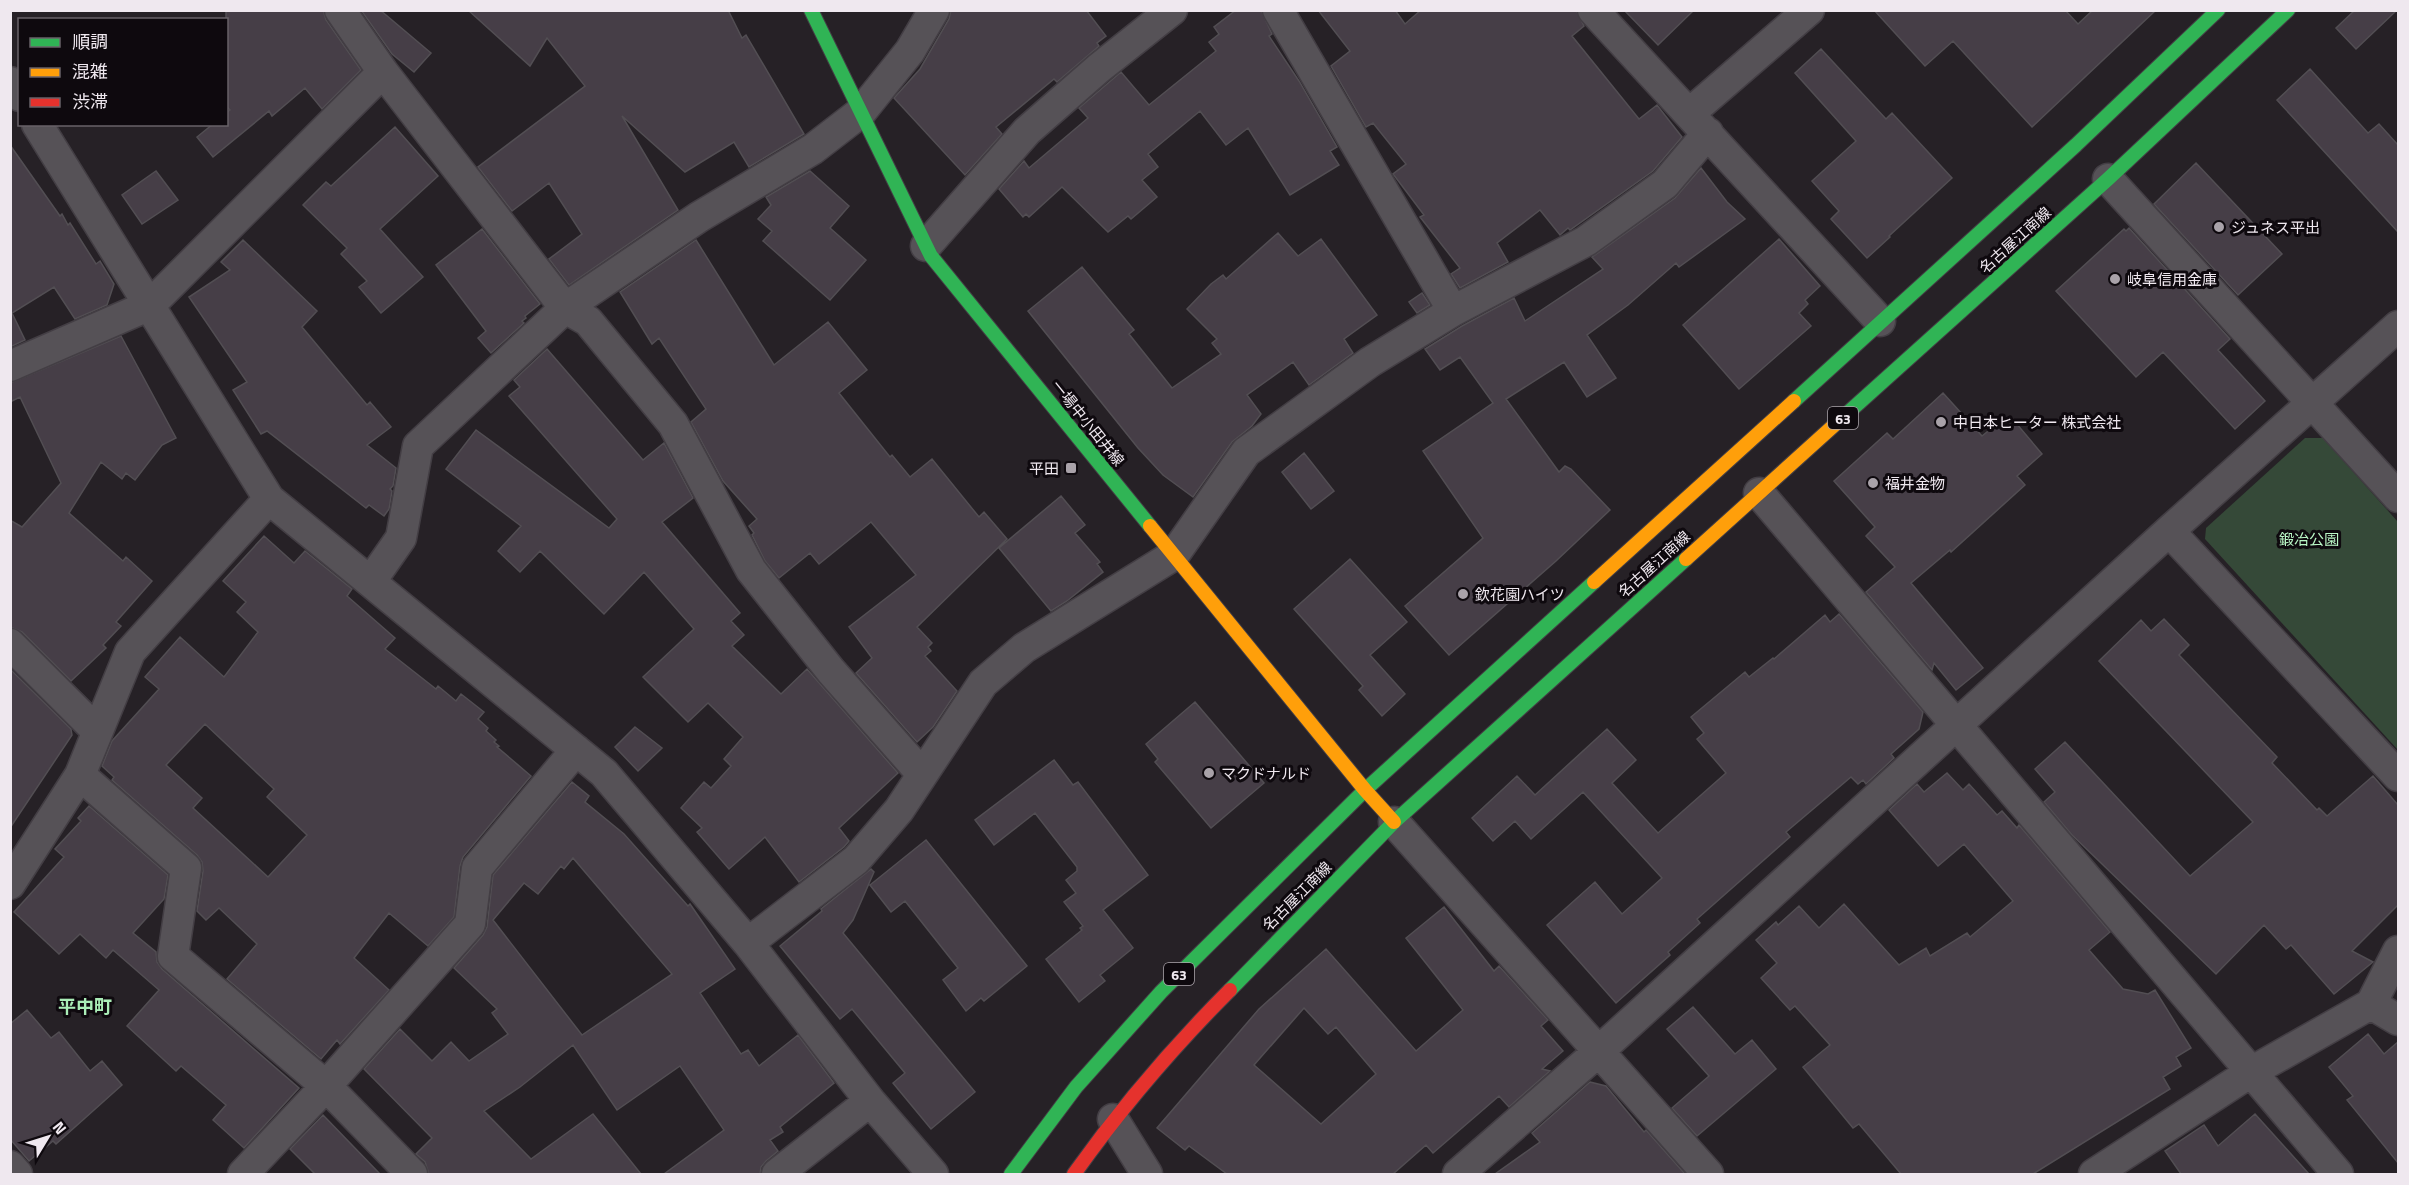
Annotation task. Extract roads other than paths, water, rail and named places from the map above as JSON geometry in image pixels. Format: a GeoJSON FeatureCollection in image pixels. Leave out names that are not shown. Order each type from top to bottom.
{"type":"FeatureCollection","features":[{"type":"Feature","properties":{"kind":"main road","name":"一場中小田井線"},"geometry":{"type":"LineString","coordinates":[[811,10],[931,256],[1365,790],[1394,822]]}},
{"type":"Feature","properties":{"kind":"main road","name":"名古屋江南線"},"geometry":{"type":"LineString","coordinates":[[1011,1174],[1076,1087],[1161,992],[1365,790],[2076,145],[2218,10]]}},
{"type":"Feature","properties":{"kind":"main road","name":"名古屋江南線"},"geometry":{"type":"LineString","coordinates":[[1074,1174],[1113,1119],[1203,1017],[1394,822],[2108,179],[2288,10]]}},
{"type":"Feature","properties":{"kind":"street"},"geometry":{"type":"LineString","coordinates":[[340,10],[383,72],[565,308],[588,321],[673,424],[751,570],[831,671],[922,774]]}},
{"type":"Feature","properties":{"kind":"street"},"geometry":{"type":"LineString","coordinates":[[371,581],[401,538],[418,446],[565,308],[699,218],[813,148],[861,112],[910,51],[934,10]]}},
{"type":"Feature","properties":{"kind":"street"},"geometry":{"type":"LineString","coordinates":[[927,246],[1027,131],[1099,68],[1172,10]]}},
{"type":"Feature","properties":{"kind":"street"},"geometry":{"type":"LineString","coordinates":[[1278,10],[1453,311]]}},
{"type":"Feature","properties":{"kind":"street"},"geometry":{"type":"LineString","coordinates":[[1593,10],[1880,321]]}},
{"type":"Feature","properties":{"kind":"street"},"geometry":{"type":"LineString","coordinates":[[748,942],[856,860],[899,810],[983,683],[1024,648],[1174,555],[1246,452],[1370,362],[1453,311],[1586,241],[1665,184],[1699,123],[1809,10]]}},
{"type":"Feature","properties":{"kind":"street"},"geometry":{"type":"LineString","coordinates":[[10,366],[150,305],[383,72]]}},
{"type":"Feature","properties":{"kind":"street"},"geometry":{"type":"LineString","coordinates":[[38,126],[269,499],[604,773],[748,942],[870,1101],[933,1174]]}},
{"type":"Feature","properties":{"kind":"street"},"geometry":{"type":"LineString","coordinates":[[2108,179],[2398,497]]}},
{"type":"Feature","properties":{"kind":"street"},"geometry":{"type":"LineString","coordinates":[[1458,1174],[1598,1052],[1956,724],[2398,326]]}},
{"type":"Feature","properties":{"kind":"street"},"geometry":{"type":"LineString","coordinates":[[1759,493],[2338,1174]]}},
{"type":"Feature","properties":{"kind":"street"},"geometry":{"type":"LineString","coordinates":[[10,884],[80,776],[130,652],[269,499]]}},
{"type":"Feature","properties":{"kind":"street"},"geometry":{"type":"LineString","coordinates":[[2169,531],[2398,776]]}},
{"type":"Feature","properties":{"kind":"street"},"geometry":{"type":"LineString","coordinates":[[10,644],[97,731]]}},
{"type":"Feature","properties":{"kind":"street"},"geometry":{"type":"LineString","coordinates":[[243,1174],[326,1086],[470,924],[477,868],[576,750]]}},
{"type":"Feature","properties":{"kind":"street"},"geometry":{"type":"LineString","coordinates":[[80,776],[186,868],[173,956],[326,1086],[412,1174]]}},
{"type":"Feature","properties":{"kind":"street"},"geometry":{"type":"LineString","coordinates":[[1394,822],[1708,1174]]}},
{"type":"Feature","properties":{"kind":"street"},"geometry":{"type":"LineString","coordinates":[[2094,1174],[2251,1072],[2371,1004],[2398,951]]}},
{"type":"Feature","properties":{"kind":"street"},"geometry":{"type":"LineString","coordinates":[[2371,1004],[2398,1020]]}},
{"type":"Feature","properties":{"kind":"street"},"geometry":{"type":"LineString","coordinates":[[777,1174],[870,1101]]}},
{"type":"Feature","properties":{"kind":"street"},"geometry":{"type":"LineString","coordinates":[[1113,1119],[1148,1174]]}},
{"type":"Feature","properties":{"kind":"street"},"geometry":{"type":"LineString","coordinates":[[10,1166],[18,1174]]}},
{"type":"Feature","properties":{"kind":"place","name":"ジュネス平出"},"geometry":{"type":"Point","coordinates":[2219,227]}},
{"type":"Feature","properties":{"kind":"place","name":"岐阜信用金庫"},"geometry":{"type":"Point","coordinates":[2115,279]}},
{"type":"Feature","properties":{"kind":"place","name":"中日本ヒーター 株式会社"},"geometry":{"type":"Point","coordinates":[1941,422]}},
{"type":"Feature","properties":{"kind":"place","name":"平田"},"geometry":{"type":"Point","coordinates":[1071,468]}},
{"type":"Feature","properties":{"kind":"place","name":"福井金物"},"geometry":{"type":"Point","coordinates":[1873,483]}},
{"type":"Feature","properties":{"kind":"place","name":"欽花園ハイツ"},"geometry":{"type":"Point","coordinates":[1463,594]}},
{"type":"Feature","properties":{"kind":"place","name":"マクドナルド"},"geometry":{"type":"Point","coordinates":[1209,773]}},
{"type":"Feature","properties":{"kind":"district","name":"平中町"},"geometry":{"type":"Point","coordinates":[85,1006]}},
{"type":"Feature","properties":{"kind":"park label","name":"鍛冶公園"},"geometry":{"type":"Point","coordinates":[2309,539]}}]}
